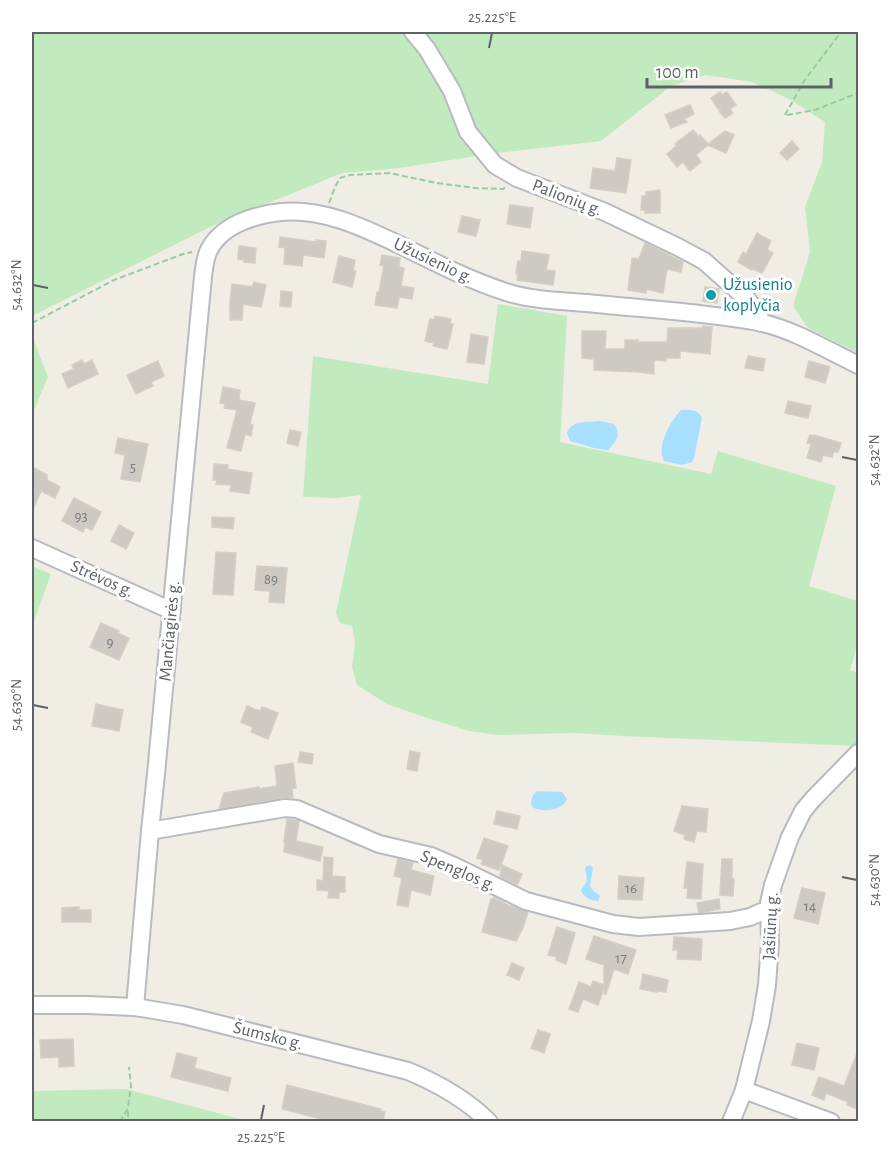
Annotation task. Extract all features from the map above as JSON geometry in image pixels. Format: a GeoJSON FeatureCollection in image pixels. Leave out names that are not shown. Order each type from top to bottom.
{"type":"FeatureCollection","features":[{"type":"Feature","properties":{"kind":"street","name":"Palionių g."},"geometry":{"type":"LineString","coordinates":[[413,32],[427,49],[452,91],[468,132],[495,165],[516,178],[605,212],[704,261],[747,299],[759,315],[760,323]]}},
{"type":"Feature","properties":{"kind":"street","name":"Užusienio g."},"geometry":{"type":"LineString","coordinates":[[207,254],[218,236],[229,228],[258,216],[282,212],[327,215],[376,234],[473,281],[508,292],[545,299],[716,316],[760,323],[792,333],[858,365]]}},
{"type":"Feature","properties":{"kind":"street","name":"Mančiagirės g."},"geometry":{"type":"LineString","coordinates":[[135,1007],[202,287],[207,254]]}},
{"type":"Feature","properties":{"kind":"street","name":"Strėvos g."},"geometry":{"type":"LineString","coordinates":[[32,548],[172,611]]}},
{"type":"Feature","properties":{"kind":"street","name":"Jašiūnų g."},"geometry":{"type":"LineString","coordinates":[[731,1122],[744,1090],[768,985],[770,943],[768,912],[773,885],[796,823],[803,811],[858,753]]}},
{"type":"Feature","properties":{"kind":"street","name":"Spenglos g."},"geometry":{"type":"LineString","coordinates":[[150,831],[285,808],[297,809],[379,844],[431,856],[526,901],[613,924],[639,927],[699,924],[730,921],[768,912]]}},
{"type":"Feature","properties":{"kind":"street","name":"Šumsko g."},"geometry":{"type":"LineString","coordinates":[[32,1005],[135,1007],[183,1015],[408,1071],[431,1080],[452,1093],[489,1122]]}},
{"type":"Feature","properties":{"kind":"street"},"geometry":{"type":"LineString","coordinates":[[744,1090],[831,1122]]}},
{"type":"Feature","properties":{"kind":"path"},"geometry":{"type":"LineString","coordinates":[[842,32],[804,81],[785,115],[815,110],[858,93]]}},
{"type":"Feature","properties":{"kind":"path"},"geometry":{"type":"LineString","coordinates":[[327,215],[331,198],[340,178],[350,175],[389,173],[437,183],[503,189],[513,184],[516,178]]}},
{"type":"Feature","properties":{"kind":"path"},"geometry":{"type":"LineString","coordinates":[[32,323],[124,277],[183,254],[192,252],[207,254]]}},
{"type":"Feature","properties":{"kind":"path"},"geometry":{"type":"LineString","coordinates":[[128,1122],[131,1086],[129,1067]]}},
{"type":"Feature","properties":{"kind":"path"},"geometry":{"type":"LineString","coordinates":[[120,1122],[128,1108]]}},
{"type":"Feature","properties":{"kind":"green space"},"geometry":{"type":"Polygon","coordinates":[[[32,32],[858,32],[858,353],[808,328],[793,306],[810,252],[805,207],[822,162],[825,122],[791,100],[752,82],[706,75],[671,86],[601,141],[497,153],[392,169],[342,173],[212,226],[32,316],[32,32]]]}},
{"type":"Feature","properties":{"kind":"green space"},"geometry":{"type":"Polygon","coordinates":[[[498,304],[567,316],[560,442],[711,474],[718,451],[836,486],[809,586],[858,601],[858,643],[850,670],[858,673],[858,741],[855,746],[574,733],[497,735],[469,731],[387,704],[357,685],[352,667],[355,643],[352,626],[340,623],[336,613],[361,495],[337,498],[303,497],[313,356],[488,384],[498,304]]]}},
{"type":"Feature","properties":{"kind":"green space"},"geometry":{"type":"Polygon","coordinates":[[[32,336],[48,377],[32,415],[32,336]]]}},
{"type":"Feature","properties":{"kind":"green space"},"geometry":{"type":"Polygon","coordinates":[[[32,566],[51,574],[32,627],[32,566]]]}},
{"type":"Feature","properties":{"kind":"green space"},"geometry":{"type":"Polygon","coordinates":[[[126,1089],[248,1121],[32,1121],[32,1091],[126,1089]]]}},
{"type":"Feature","properties":{"kind":"water"},"geometry":{"type":"Polygon","coordinates":[[[681,410],[699,413],[702,418],[694,458],[692,462],[682,465],[664,461],[662,455],[663,441],[669,427],[681,410]]]}},
{"type":"Feature","properties":{"kind":"water"},"geometry":{"type":"Polygon","coordinates":[[[600,421],[614,424],[618,431],[616,441],[608,450],[570,441],[567,433],[572,426],[580,422],[600,421]]]}},
{"type":"Feature","properties":{"kind":"water"},"geometry":{"type":"Polygon","coordinates":[[[537,791],[562,792],[567,799],[557,808],[536,809],[532,807],[531,802],[537,791]]]}},
{"type":"Feature","properties":{"kind":"water"},"geometry":{"type":"Polygon","coordinates":[[[590,865],[593,868],[590,886],[600,897],[598,901],[585,897],[581,890],[587,877],[585,867],[590,865]]]}},
{"type":"Feature","properties":{"kind":"building"},"geometry":{"type":"Polygon","coordinates":[[[720,92],[722,95],[727,92],[736,105],[730,109],[733,113],[725,118],[719,111],[721,109],[718,109],[711,98],[720,92]]]}},
{"type":"Feature","properties":{"kind":"building"},"geometry":{"type":"Polygon","coordinates":[[[690,105],[694,114],[684,119],[687,122],[671,128],[665,115],[690,105]]]}},
{"type":"Feature","properties":{"kind":"building"},"geometry":{"type":"Polygon","coordinates":[[[693,130],[708,144],[725,131],[734,135],[726,153],[708,145],[696,155],[701,162],[690,171],[683,162],[677,167],[667,154],[676,146],[675,144],[693,130]]]}},
{"type":"Feature","properties":{"kind":"building"},"geometry":{"type":"Polygon","coordinates":[[[792,141],[799,149],[787,160],[780,153],[792,141]]]}},
{"type":"Feature","properties":{"kind":"building"},"geometry":{"type":"Polygon","coordinates":[[[617,158],[631,160],[626,193],[590,188],[593,168],[615,171],[617,158]]]}},
{"type":"Feature","properties":{"kind":"building"},"geometry":{"type":"Polygon","coordinates":[[[660,190],[660,213],[645,213],[645,210],[641,210],[642,196],[646,196],[646,192],[660,190]]]}},
{"type":"Feature","properties":{"kind":"building"},"geometry":{"type":"Polygon","coordinates":[[[510,205],[533,208],[530,228],[507,224],[510,205]]]}},
{"type":"Feature","properties":{"kind":"building"},"geometry":{"type":"Polygon","coordinates":[[[462,216],[480,220],[476,236],[458,232],[462,216]]]}},
{"type":"Feature","properties":{"kind":"building"},"geometry":{"type":"Polygon","coordinates":[[[757,233],[771,241],[767,249],[773,253],[762,273],[738,262],[743,252],[746,254],[757,233]]]}},
{"type":"Feature","properties":{"kind":"building"},"geometry":{"type":"Polygon","coordinates":[[[280,237],[316,242],[316,240],[326,241],[324,258],[303,255],[302,266],[284,264],[285,248],[279,247],[280,237]]]}},
{"type":"Feature","properties":{"kind":"building"},"geometry":{"type":"Polygon","coordinates":[[[645,243],[683,262],[681,272],[667,269],[663,293],[646,289],[646,293],[628,290],[632,258],[639,259],[645,243]]]}},
{"type":"Feature","properties":{"kind":"building"},"geometry":{"type":"Polygon","coordinates":[[[239,246],[256,248],[255,263],[238,259],[239,246]]]}},
{"type":"Feature","properties":{"kind":"building"},"geometry":{"type":"Polygon","coordinates":[[[522,251],[549,255],[546,270],[555,271],[553,285],[517,280],[518,261],[521,261],[522,251]]]}},
{"type":"Feature","properties":{"kind":"building"},"geometry":{"type":"Polygon","coordinates":[[[382,255],[400,258],[399,267],[404,268],[401,286],[414,288],[412,299],[399,297],[397,308],[375,305],[384,266],[380,265],[382,255]]]}},
{"type":"Feature","properties":{"kind":"building"},"geometry":{"type":"Polygon","coordinates":[[[339,256],[355,260],[353,271],[356,271],[352,287],[333,282],[339,256]]]}},
{"type":"Feature","properties":{"kind":"building"},"geometry":{"type":"Polygon","coordinates":[[[254,282],[266,285],[261,307],[243,304],[242,320],[230,320],[232,284],[252,287],[254,282]]]}},
{"type":"Feature","properties":{"kind":"building","name":"Užusienio koplyčia"},"geometry":{"type":"Polygon","coordinates":[[[705,287],[719,289],[717,303],[703,301],[705,287]]]}},
{"type":"Feature","properties":{"kind":"building"},"geometry":{"type":"Polygon","coordinates":[[[281,291],[292,292],[291,307],[280,306],[281,291]]]}},
{"type":"Feature","properties":{"kind":"building"},"geometry":{"type":"Polygon","coordinates":[[[435,316],[451,319],[450,323],[453,324],[447,349],[433,346],[434,343],[425,341],[430,319],[434,320],[435,316]]]}},
{"type":"Feature","properties":{"kind":"building"},"geometry":{"type":"Polygon","coordinates":[[[703,326],[712,327],[710,354],[680,351],[680,358],[666,358],[666,361],[654,360],[654,374],[594,370],[594,359],[582,358],[582,331],[606,331],[605,349],[625,349],[625,340],[667,342],[668,328],[702,328],[703,326]]]}},
{"type":"Feature","properties":{"kind":"building"},"geometry":{"type":"Polygon","coordinates":[[[471,334],[488,337],[484,364],[467,362],[471,334]]]}},
{"type":"Feature","properties":{"kind":"building"},"geometry":{"type":"Polygon","coordinates":[[[748,356],[765,359],[763,371],[745,368],[748,356]]]}},
{"type":"Feature","properties":{"kind":"building"},"geometry":{"type":"Polygon","coordinates":[[[82,360],[84,364],[92,360],[98,374],[68,388],[62,374],[74,369],[72,365],[82,360]]]}},
{"type":"Feature","properties":{"kind":"building"},"geometry":{"type":"Polygon","coordinates":[[[158,361],[164,376],[151,382],[153,386],[136,394],[127,375],[158,361]]]}},
{"type":"Feature","properties":{"kind":"building"},"geometry":{"type":"Polygon","coordinates":[[[809,361],[830,367],[825,383],[805,377],[809,361]]]}},
{"type":"Feature","properties":{"kind":"building"},"geometry":{"type":"Polygon","coordinates":[[[223,387],[240,390],[239,400],[255,403],[250,424],[253,425],[251,436],[245,434],[241,451],[227,448],[237,410],[224,408],[225,404],[220,403],[223,387]]]}},
{"type":"Feature","properties":{"kind":"building"},"geometry":{"type":"Polygon","coordinates":[[[788,401],[811,406],[808,418],[785,413],[788,401]]]}},
{"type":"Feature","properties":{"kind":"building"},"geometry":{"type":"Polygon","coordinates":[[[290,430],[301,432],[298,446],[287,443],[290,430]]]}},
{"type":"Feature","properties":{"kind":"building"},"geometry":{"type":"Polygon","coordinates":[[[810,435],[841,443],[838,452],[834,451],[832,457],[823,455],[821,462],[807,458],[811,444],[807,443],[810,435]]]}},
{"type":"Feature","properties":{"kind":"building"},"geometry":{"type":"Polygon","coordinates":[[[118,438],[148,444],[140,482],[121,479],[125,455],[115,453],[118,438]]]}},
{"type":"Feature","properties":{"kind":"building"},"geometry":{"type":"Polygon","coordinates":[[[214,464],[228,465],[227,469],[252,473],[249,494],[230,491],[231,485],[216,484],[217,480],[213,480],[214,464]]]}},
{"type":"Feature","properties":{"kind":"building"},"geometry":{"type":"Polygon","coordinates":[[[32,467],[47,475],[47,480],[60,487],[55,498],[41,491],[32,512],[32,467]]]}},
{"type":"Feature","properties":{"kind":"building"},"geometry":{"type":"Polygon","coordinates":[[[74,498],[101,512],[92,530],[85,527],[83,532],[62,521],[74,498]]]}},
{"type":"Feature","properties":{"kind":"building"},"geometry":{"type":"Polygon","coordinates":[[[212,517],[234,518],[233,529],[212,527],[212,517]]]}},
{"type":"Feature","properties":{"kind":"building"},"geometry":{"type":"Polygon","coordinates":[[[119,525],[134,533],[126,549],[111,541],[119,525]]]}},
{"type":"Feature","properties":{"kind":"building"},"geometry":{"type":"Polygon","coordinates":[[[216,552],[236,553],[233,595],[213,594],[216,552]]]}},
{"type":"Feature","properties":{"kind":"building"},"geometry":{"type":"Polygon","coordinates":[[[257,566],[287,568],[284,603],[269,602],[270,591],[255,590],[257,566]]]}},
{"type":"Feature","properties":{"kind":"building"},"geometry":{"type":"Polygon","coordinates":[[[101,623],[129,638],[119,660],[90,647],[101,623]]]}},
{"type":"Feature","properties":{"kind":"building"},"geometry":{"type":"Polygon","coordinates":[[[96,704],[123,710],[119,731],[92,726],[96,704]]]}},
{"type":"Feature","properties":{"kind":"building"},"geometry":{"type":"Polygon","coordinates":[[[247,706],[260,711],[262,707],[278,713],[268,739],[251,732],[253,727],[241,722],[247,706]]]}},
{"type":"Feature","properties":{"kind":"building"},"geometry":{"type":"Polygon","coordinates":[[[410,751],[420,753],[417,771],[407,769],[410,751]]]}},
{"type":"Feature","properties":{"kind":"building"},"geometry":{"type":"Polygon","coordinates":[[[300,752],[313,754],[312,764],[298,762],[300,752]]]}},
{"type":"Feature","properties":{"kind":"building"},"geometry":{"type":"Polygon","coordinates":[[[293,763],[296,788],[292,789],[293,798],[219,809],[224,793],[277,786],[275,766],[293,763]]]}},
{"type":"Feature","properties":{"kind":"building"},"geometry":{"type":"Polygon","coordinates":[[[682,806],[708,809],[706,832],[697,831],[694,842],[684,839],[685,835],[674,831],[682,806]]]}},
{"type":"Feature","properties":{"kind":"building"},"geometry":{"type":"Polygon","coordinates":[[[497,811],[520,816],[517,829],[494,824],[497,811]]]}},
{"type":"Feature","properties":{"kind":"building"},"geometry":{"type":"Polygon","coordinates":[[[287,819],[299,821],[296,841],[323,847],[320,861],[284,852],[287,819]]]}},
{"type":"Feature","properties":{"kind":"building"},"geometry":{"type":"Polygon","coordinates":[[[484,838],[508,846],[499,870],[481,864],[483,860],[477,858],[484,838]]]}},
{"type":"Feature","properties":{"kind":"building"},"geometry":{"type":"Polygon","coordinates":[[[324,857],[333,858],[332,876],[345,877],[345,892],[339,892],[339,898],[328,898],[329,891],[317,890],[317,880],[323,881],[324,857]]]}},
{"type":"Feature","properties":{"kind":"building"},"geometry":{"type":"Polygon","coordinates":[[[398,859],[413,863],[411,870],[434,876],[430,895],[411,890],[408,907],[397,905],[402,878],[394,876],[398,859]]]}},
{"type":"Feature","properties":{"kind":"building"},"geometry":{"type":"Polygon","coordinates":[[[722,859],[732,859],[733,896],[720,895],[722,859]]]}},
{"type":"Feature","properties":{"kind":"building"},"geometry":{"type":"Polygon","coordinates":[[[687,862],[703,864],[701,899],[687,898],[688,888],[684,888],[687,862]]]}},
{"type":"Feature","properties":{"kind":"building"},"geometry":{"type":"Polygon","coordinates":[[[502,865],[522,874],[517,885],[500,876],[502,865]]]}},
{"type":"Feature","properties":{"kind":"building"},"geometry":{"type":"Polygon","coordinates":[[[619,876],[644,878],[642,900],[618,899],[619,876]]]}},
{"type":"Feature","properties":{"kind":"building"},"geometry":{"type":"Polygon","coordinates":[[[802,888],[825,893],[818,924],[794,918],[802,888]]]}},
{"type":"Feature","properties":{"kind":"building"},"geometry":{"type":"Polygon","coordinates":[[[494,897],[528,912],[516,941],[482,932],[491,899],[494,897]]]}},
{"type":"Feature","properties":{"kind":"building"},"geometry":{"type":"Polygon","coordinates":[[[719,899],[720,909],[699,913],[697,903],[719,899]]]}},
{"type":"Feature","properties":{"kind":"building"},"geometry":{"type":"Polygon","coordinates":[[[79,907],[79,910],[91,910],[91,922],[62,922],[62,908],[79,907]]]}},
{"type":"Feature","properties":{"kind":"building"},"geometry":{"type":"Polygon","coordinates":[[[557,927],[575,933],[566,964],[556,960],[557,957],[548,955],[557,927]]]}},
{"type":"Feature","properties":{"kind":"building"},"geometry":{"type":"Polygon","coordinates":[[[594,936],[636,950],[628,974],[614,969],[606,994],[604,994],[604,988],[598,1005],[583,999],[578,1012],[569,1009],[579,982],[591,987],[593,981],[604,985],[604,965],[586,959],[594,936]]]}},
{"type":"Feature","properties":{"kind":"building"},"geometry":{"type":"Polygon","coordinates":[[[674,937],[702,939],[701,960],[677,959],[678,950],[673,950],[674,937]]]}},
{"type":"Feature","properties":{"kind":"building"},"geometry":{"type":"Polygon","coordinates":[[[512,963],[524,968],[519,980],[507,975],[512,963]]]}},
{"type":"Feature","properties":{"kind":"building"},"geometry":{"type":"Polygon","coordinates":[[[643,974],[668,980],[666,992],[640,989],[643,974]]]}},
{"type":"Feature","properties":{"kind":"building"},"geometry":{"type":"Polygon","coordinates":[[[538,1030],[550,1034],[544,1053],[531,1048],[538,1030]]]}},
{"type":"Feature","properties":{"kind":"building"},"geometry":{"type":"Polygon","coordinates":[[[73,1039],[74,1066],[59,1067],[59,1057],[41,1058],[40,1040],[73,1039]]]}},
{"type":"Feature","properties":{"kind":"building"},"geometry":{"type":"Polygon","coordinates":[[[797,1043],[819,1048],[814,1070],[792,1065],[797,1043]]]}},
{"type":"Feature","properties":{"kind":"building"},"geometry":{"type":"Polygon","coordinates":[[[858,1051],[858,1109],[826,1093],[824,1100],[812,1095],[819,1077],[844,1086],[858,1051]]]}},
{"type":"Feature","properties":{"kind":"building"},"geometry":{"type":"Polygon","coordinates":[[[177,1053],[197,1058],[194,1068],[231,1078],[228,1091],[171,1077],[177,1053]]]}},
{"type":"Feature","properties":{"kind":"building"},"geometry":{"type":"Polygon","coordinates":[[[287,1085],[381,1109],[385,1112],[383,1122],[333,1122],[282,1109],[287,1085]]]}},
{"type":"Feature","properties":{"kind":"place","name":"Užusienio koplyčia"},"geometry":{"type":"Point","coordinates":[711,295]}}]}
